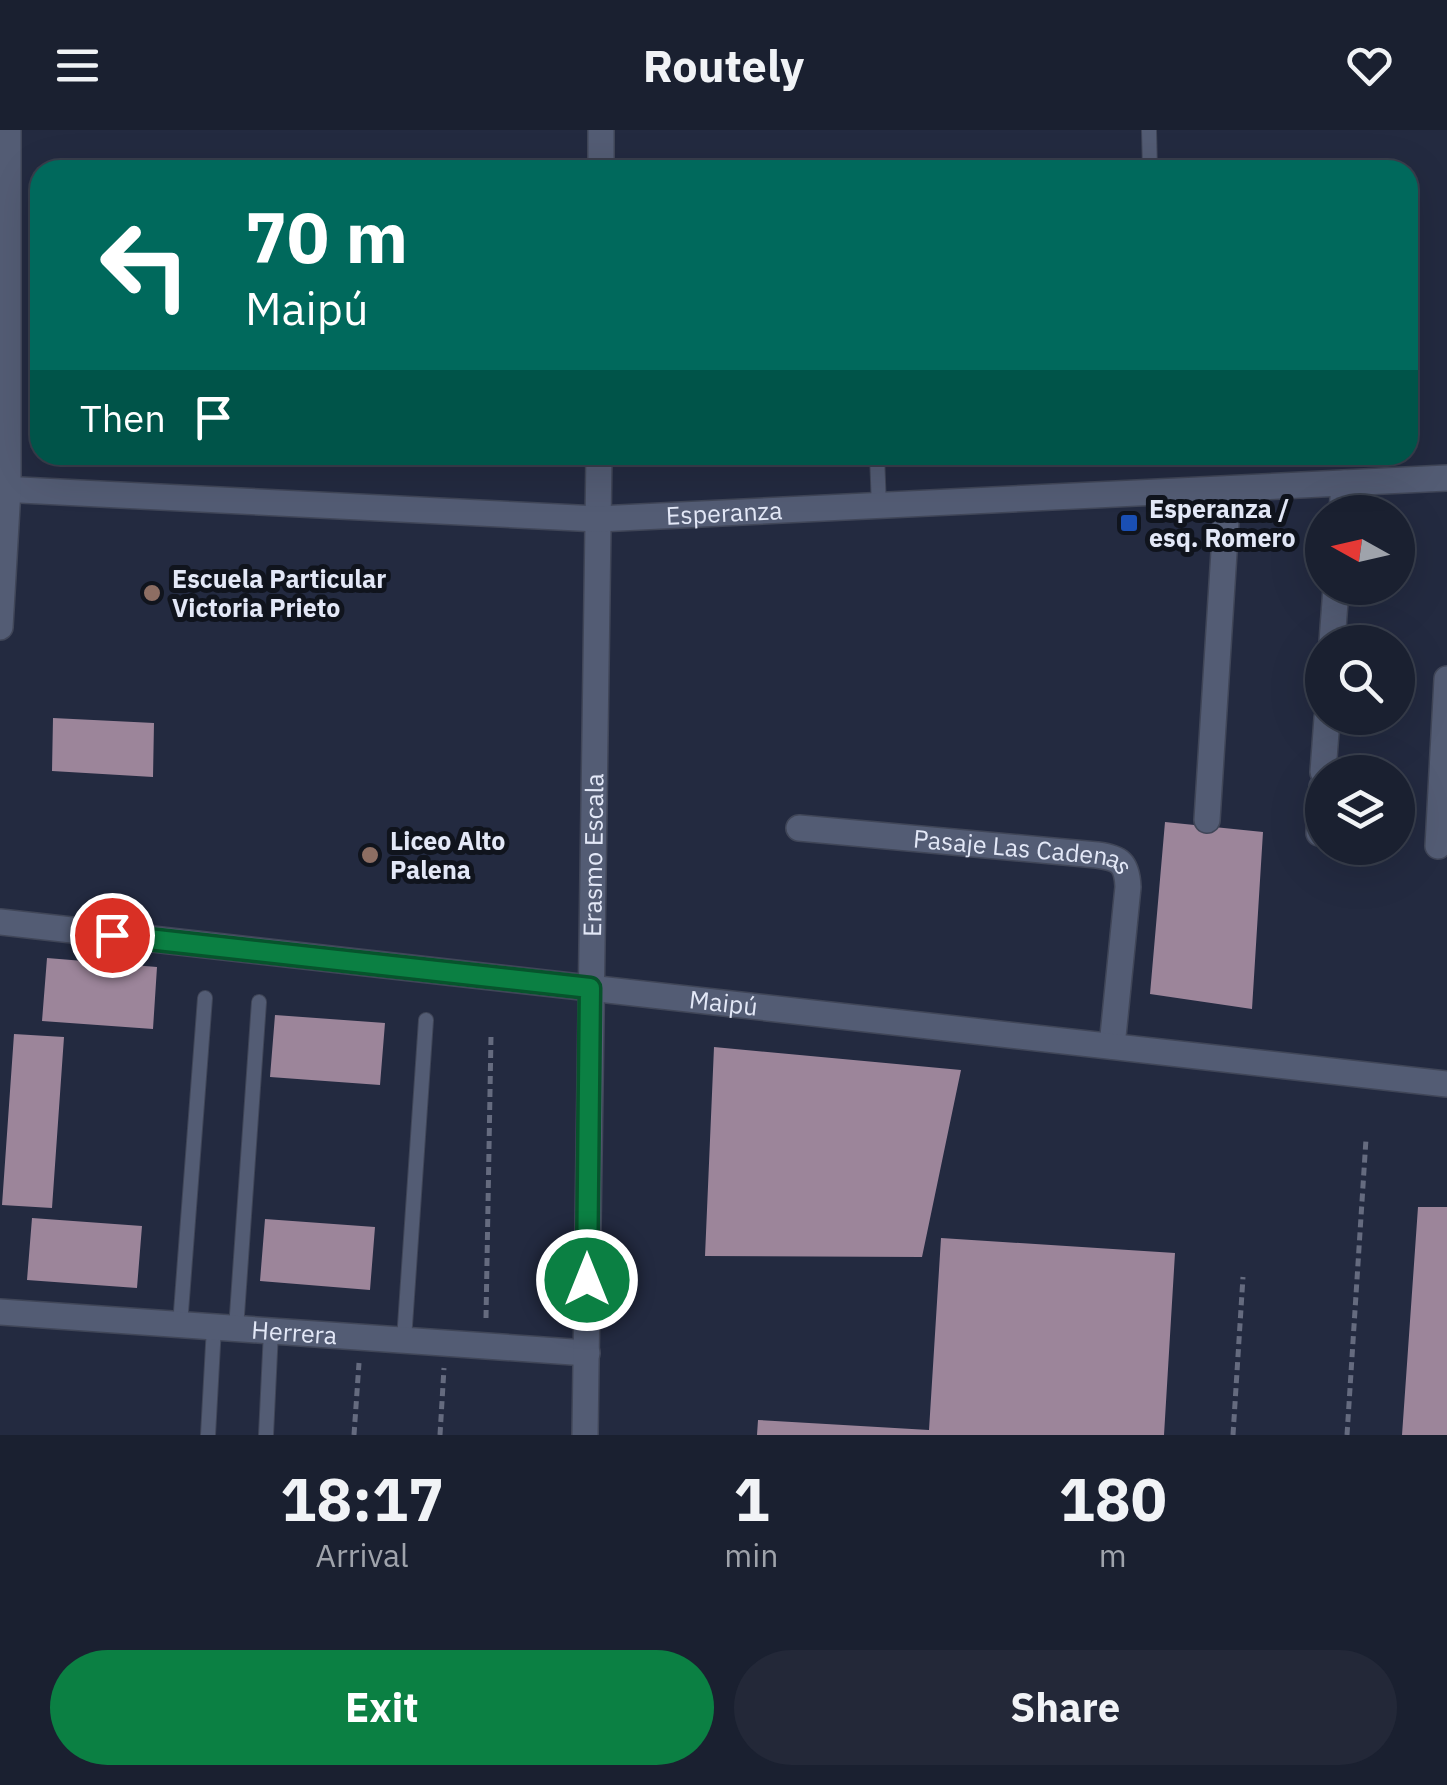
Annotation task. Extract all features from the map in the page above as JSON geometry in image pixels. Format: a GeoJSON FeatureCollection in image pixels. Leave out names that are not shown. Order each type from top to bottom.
{"type":"FeatureCollection","features":[{"type":"Feature","properties":{"kind":"street"},"geometry":{"type":"LineString","coordinates":[[0,627],[8,130]]}},
{"type":"Feature","properties":{"kind":"street"},"geometry":{"type":"LineString","coordinates":[[601,130],[601,160]]}},
{"type":"Feature","properties":{"kind":"street","name":"Erasmo Escala"},"geometry":{"type":"LineString","coordinates":[[585,1435],[598,465]]}},
{"type":"Feature","properties":{"kind":"street","name":"Esperanza"},"geometry":{"type":"LineString","coordinates":[[4,489],[598,519],[1447,478]]}},
{"type":"Feature","properties":{"kind":"street"},"geometry":{"type":"LineString","coordinates":[[1343,495],[1344,483]]}},
{"type":"Feature","properties":{"kind":"street"},"geometry":{"type":"LineString","coordinates":[[1208,820],[1228,489]]}},
{"type":"Feature","properties":{"kind":"street"},"geometry":{"type":"LineString","coordinates":[[1438,846],[1447,679]]}},
{"type":"Feature","properties":{"kind":"street","name":"Pasaje Las Cadenas"},"geometry":{"type":"LineString","coordinates":[[799,828],[1097,855],[1122,861],[1128,886],[1112,1046]]}},
{"type":"Feature","properties":{"kind":"street","name":"Maipú"},"geometry":{"type":"LineString","coordinates":[[0,922],[1447,1084]]}},
{"type":"Feature","properties":{"kind":"street","name":"Herrera"},"geometry":{"type":"LineString","coordinates":[[0,1312],[587,1353]]}},
{"type":"Feature","properties":{"kind":"lane"},"geometry":{"type":"LineString","coordinates":[[1148,130],[1150,160]]}},
{"type":"Feature","properties":{"kind":"lane"},"geometry":{"type":"LineString","coordinates":[[877,465],[879,507]]}},
{"type":"Feature","properties":{"kind":"lane"},"geometry":{"type":"LineString","coordinates":[[180,1325],[205,998]]}},
{"type":"Feature","properties":{"kind":"lane"},"geometry":{"type":"LineString","coordinates":[[208,1435],[225,1328],[259,1002]]}},
{"type":"Feature","properties":{"kind":"lane"},"geometry":{"type":"LineString","coordinates":[[404,1340],[426,1020]]}},
{"type":"Feature","properties":{"kind":"lane"},"geometry":{"type":"LineString","coordinates":[[266,1435],[271,1331]]}},
{"type":"Feature","properties":{"kind":"path"},"geometry":{"type":"LineString","coordinates":[[486,1317],[491,1036]]}},
{"type":"Feature","properties":{"kind":"path"},"geometry":{"type":"LineString","coordinates":[[1347,1435],[1366,1139]]}},
{"type":"Feature","properties":{"kind":"path"},"geometry":{"type":"LineString","coordinates":[[1232,1435],[1244,1276]]}},
{"type":"Feature","properties":{"kind":"path"},"geometry":{"type":"LineString","coordinates":[[354,1435],[358,1378]]}},
{"type":"Feature","properties":{"kind":"path"},"geometry":{"type":"LineString","coordinates":[[440,1435],[443,1384]]}},
{"type":"Feature","properties":{"kind":"building"},"geometry":{"type":"Polygon","coordinates":[[[53,718],[154,723],[153,777],[52,771],[53,718]]]}},
{"type":"Feature","properties":{"kind":"building"},"geometry":{"type":"Polygon","coordinates":[[[1165,822],[1263,832],[1252,1009],[1150,994],[1165,822]]]}},
{"type":"Feature","properties":{"kind":"building"},"geometry":{"type":"Polygon","coordinates":[[[47,958],[157,967],[153,1029],[42,1021],[47,958]]]}},
{"type":"Feature","properties":{"kind":"building"},"geometry":{"type":"Polygon","coordinates":[[[275,1015],[385,1023],[380,1085],[270,1077],[275,1015]]]}},
{"type":"Feature","properties":{"kind":"building"},"geometry":{"type":"Polygon","coordinates":[[[14,1034],[64,1037],[52,1208],[2,1205],[14,1034]]]}},
{"type":"Feature","properties":{"kind":"building"},"geometry":{"type":"Polygon","coordinates":[[[714,1047],[961,1070],[922,1257],[705,1256],[714,1047]]]}},
{"type":"Feature","properties":{"kind":"building"},"geometry":{"type":"Polygon","coordinates":[[[1418,1207],[1447,1207],[1447,1435],[1402,1435],[1418,1207]]]}},
{"type":"Feature","properties":{"kind":"building"},"geometry":{"type":"Polygon","coordinates":[[[32,1218],[142,1226],[137,1288],[27,1280],[32,1218]]]}},
{"type":"Feature","properties":{"kind":"building"},"geometry":{"type":"Polygon","coordinates":[[[265,1219],[375,1227],[370,1290],[260,1281],[265,1219]]]}},
{"type":"Feature","properties":{"kind":"building"},"geometry":{"type":"Polygon","coordinates":[[[941,1238],[1175,1253],[1164,1435],[757,1435],[758,1420],[929,1430],[941,1238]]]}},
{"type":"Feature","properties":{"kind":"place","name":"Esperanza / esq. Romero"},"geometry":{"type":"Point","coordinates":[1129,523]}},
{"type":"Feature","properties":{"kind":"place","name":"Escuela Particular Victoria Prieto"},"geometry":{"type":"Point","coordinates":[152,593]}},
{"type":"Feature","properties":{"kind":"place","name":"Liceo Alto Palena"},"geometry":{"type":"Point","coordinates":[370,855]}},
{"type":"Feature","properties":{"kind":"route"},"geometry":{"type":"LineString","coordinates":[[112,935],[590,988],[587,1280]]}}]}
